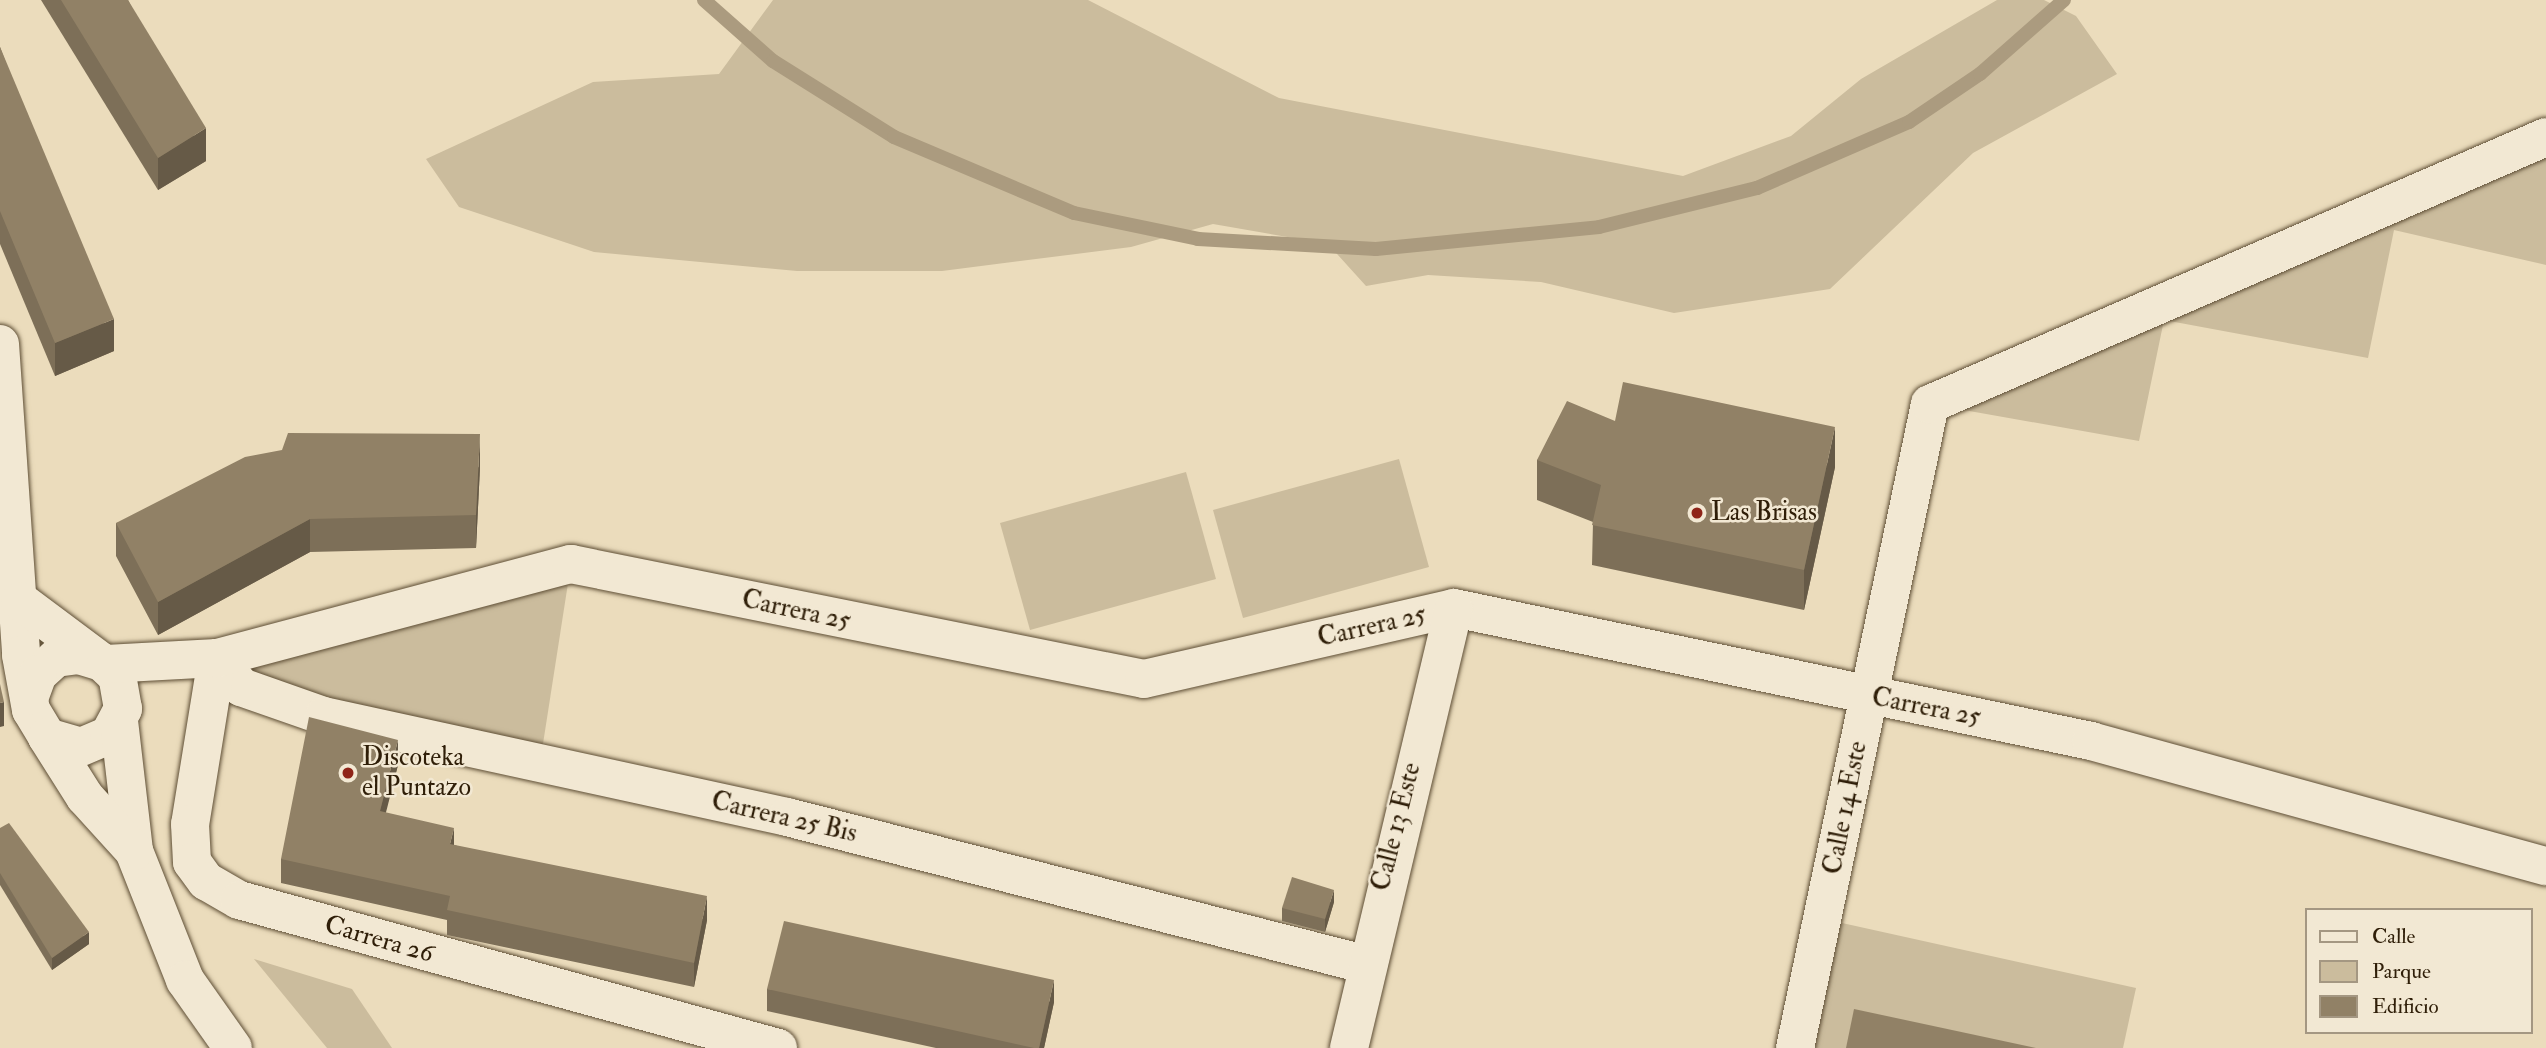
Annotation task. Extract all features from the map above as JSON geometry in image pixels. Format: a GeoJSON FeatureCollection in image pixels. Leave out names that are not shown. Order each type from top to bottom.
{"type":"FeatureCollection","features":[{"type":"Feature","properties":{"kind":"street","name":"Calle 14 Este"},"geometry":{"type":"LineString","coordinates":[[1795,1048],[1930,404],[2546,137]]}},
{"type":"Feature","properties":{"kind":"street"},"geometry":{"type":"LineString","coordinates":[[0,344],[20,601],[20,655],[35,723],[47,737],[85,797],[134,851]]}},
{"type":"Feature","properties":{"kind":"street","name":"Carrera 25"},"geometry":{"type":"LineString","coordinates":[[104,663],[205,658],[571,564],[1144,679],[1454,608],[1660,647],[1868,696],[2091,741],[2546,866]]}},
{"type":"Feature","properties":{"kind":"street"},"geometry":{"type":"LineString","coordinates":[[20,601],[104,663],[120,684],[134,851],[185,980],[233,1048]]}},
{"type":"Feature","properties":{"kind":"street","name":"Calle 13 Este"},"geometry":{"type":"LineString","coordinates":[[1349,1048],[1364,964],[1454,608]]}},
{"type":"Feature","properties":{"kind":"street"},"geometry":{"type":"LineString","coordinates":[[30,695],[38,674],[56,659],[79,655],[104,663]]}},
{"type":"Feature","properties":{"kind":"street","name":"Carrera 25"},"geometry":{"type":"LineString","coordinates":[[121,715],[205,658]]}},
{"type":"Feature","properties":{"kind":"street","name":"Carrera 25 Bis"},"geometry":{"type":"LineString","coordinates":[[205,658],[240,687],[324,716],[787,817],[1364,964]]}},
{"type":"Feature","properties":{"kind":"street","name":"Carrera 26"},"geometry":{"type":"LineString","coordinates":[[205,658],[190,824],[192,862],[206,881],[239,900],[778,1048]]}},
{"type":"Feature","properties":{"kind":"street"},"geometry":{"type":"LineString","coordinates":[[47,737],[81,747],[109,735],[121,715]]}},
{"type":"Feature","properties":{"kind":"green space"},"geometry":{"type":"Polygon","coordinates":[[[773,0],[1088,0],[1279,98],[1683,176],[1791,136],[1861,79],[1997,0],[2044,0],[2076,16],[2117,74],[1973,153],[1830,289],[1674,313],[1541,282],[1428,275],[1366,286],[1328,244],[1213,224],[1131,247],[942,271],[797,271],[594,252],[459,207],[426,159],[593,82],[719,74],[773,0]]]}},
{"type":"Feature","properties":{"kind":"green space"},"geometry":{"type":"Polygon","coordinates":[[[2546,137],[2546,265],[2394,230],[2368,358],[2164,320],[2139,441],[1930,404],[2546,137]]]}},
{"type":"Feature","properties":{"kind":"green space"},"geometry":{"type":"Polygon","coordinates":[[[1399,459],[1429,567],[1243,618],[1213,510],[1399,459]]]}},
{"type":"Feature","properties":{"kind":"green space"},"geometry":{"type":"Polygon","coordinates":[[[1186,472],[1216,579],[1030,630],[1000,523],[1186,472]]]}},
{"type":"Feature","properties":{"kind":"green space"},"geometry":{"type":"Polygon","coordinates":[[[571,564],[540,763],[324,716],[217,658],[571,564]]]}},
{"type":"Feature","properties":{"kind":"green space"},"geometry":{"type":"Polygon","coordinates":[[[1824,919],[2136,988],[2123,1048],[1795,1048],[1824,919]]]}},
{"type":"Feature","properties":{"kind":"green space"},"geometry":{"type":"Polygon","coordinates":[[[254,959],[352,989],[392,1048],[327,1048],[254,959]]]}},
{"type":"Feature","properties":{"kind":"building"},"geometry":{"type":"Polygon","coordinates":[[[61,0],[128,0],[206,128],[158,158],[61,0]]]}},
{"type":"Feature","properties":{"kind":"building"},"geometry":{"type":"Polygon","coordinates":[[[0,47],[114,319],[55,343],[0,211],[0,47]]]}},
{"type":"Feature","properties":{"kind":"building","name":"Las Brisas"},"geometry":{"type":"Polygon","coordinates":[[[1623,382],[1835,427],[1804,570],[1592,525],[1601,485],[1537,460],[1567,401],[1615,421],[1623,382]]]}},
{"type":"Feature","properties":{"kind":"building"},"geometry":{"type":"Polygon","coordinates":[[[288,433],[480,434],[476,515],[310,519],[158,602],[116,523],[245,457],[282,450],[288,433]]]}},
{"type":"Feature","properties":{"kind":"building"},"geometry":{"type":"Polygon","coordinates":[[[0,684],[4,702],[0,703],[0,684]]]}},
{"type":"Feature","properties":{"kind":"building"},"geometry":{"type":"Polygon","coordinates":[[[309,717],[398,740],[380,811],[454,828],[450,844],[707,896],[694,963],[447,910],[450,896],[281,859],[309,717]]]}},
{"type":"Feature","properties":{"kind":"building"},"geometry":{"type":"Polygon","coordinates":[[[9,823],[89,932],[52,958],[0,873],[0,828],[9,823]]]}},
{"type":"Feature","properties":{"kind":"building"},"geometry":{"type":"Polygon","coordinates":[[[1292,877],[1334,890],[1325,919],[1282,908],[1292,877]]]}},
{"type":"Feature","properties":{"kind":"building"},"geometry":{"type":"Polygon","coordinates":[[[784,921],[1054,980],[1039,1048],[767,989],[784,921]]]}},
{"type":"Feature","properties":{"kind":"building"},"geometry":{"type":"Polygon","coordinates":[[[1854,1009],[2036,1048],[1846,1048],[1854,1009]]]}},
{"type":"Feature","properties":{"kind":"waterway"},"geometry":{"type":"LineString","coordinates":[[704,0],[773,61],[894,137],[1074,213],[1198,239],[1376,249],[1599,227],[1757,188],[1909,122],[1980,74],[2064,0]]}},
{"type":"Feature","properties":{"kind":"place","name":"Las Brisas"},"geometry":{"type":"Point","coordinates":[1697,513]}},
{"type":"Feature","properties":{"kind":"place","name":"Discoteka el Puntazo"},"geometry":{"type":"Point","coordinates":[348,773]}}]}
